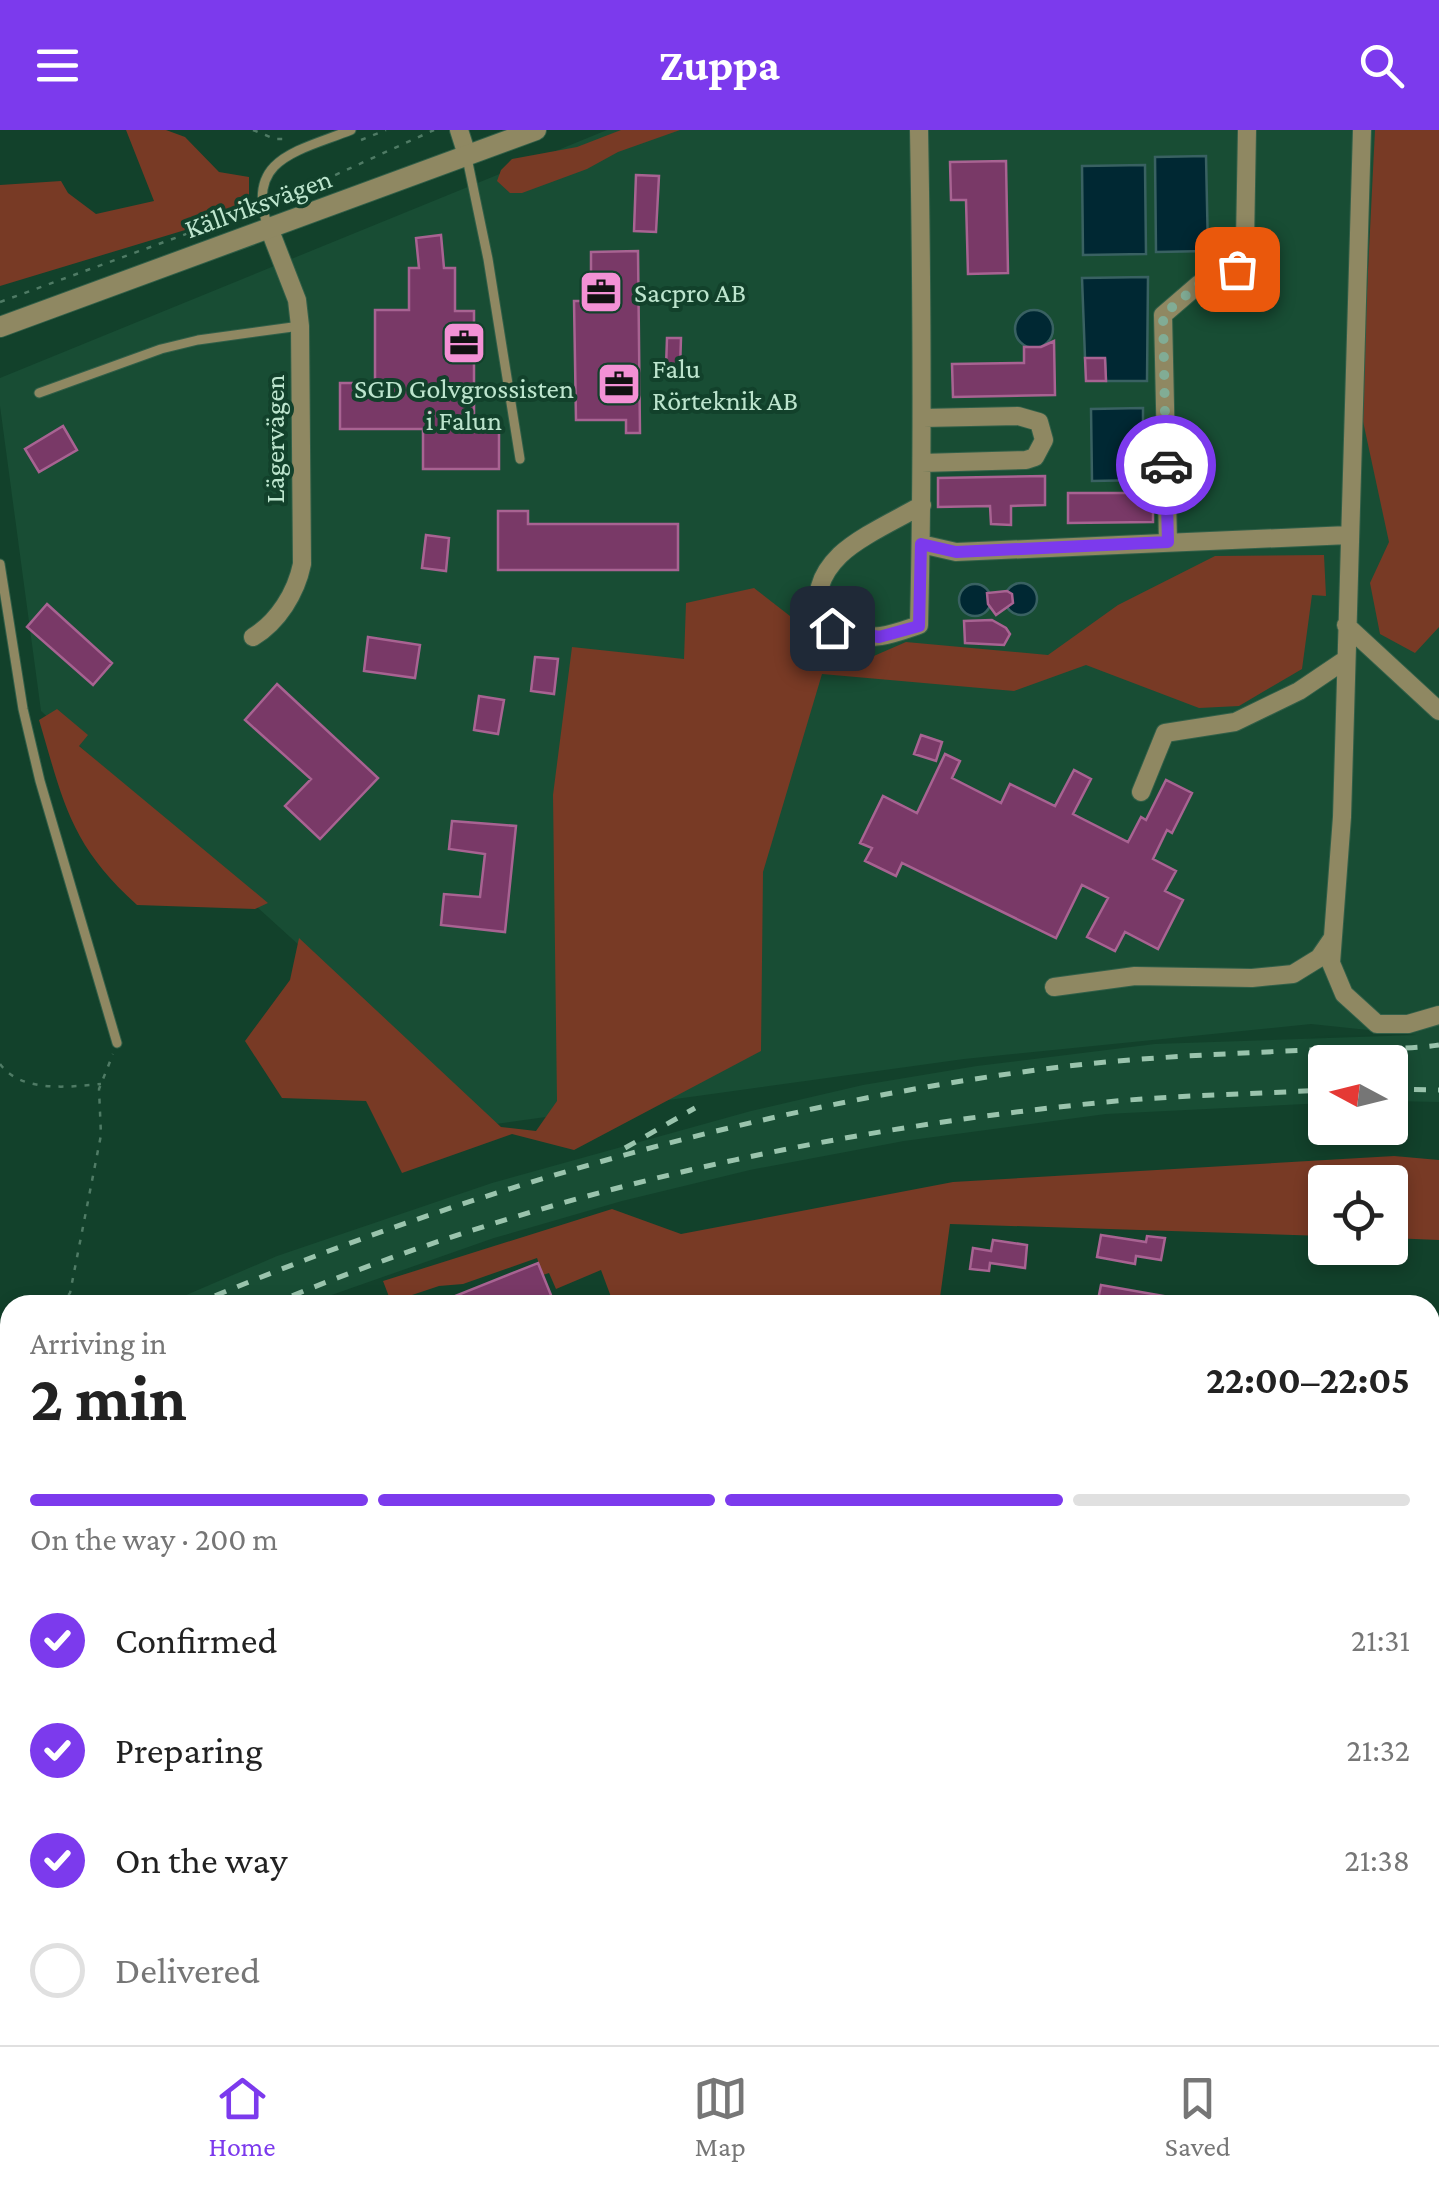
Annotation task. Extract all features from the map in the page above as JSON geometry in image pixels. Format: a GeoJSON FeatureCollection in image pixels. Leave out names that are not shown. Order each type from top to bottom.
{"type":"FeatureCollection","features":[{"type":"Feature","properties":{"kind":"street"},"geometry":{"type":"LineString","coordinates":[[459,130],[466,155]]}},
{"type":"Feature","properties":{"kind":"street","name":"Källviksvägen"},"geometry":{"type":"LineString","coordinates":[[0,328],[536,130]]}},
{"type":"Feature","properties":{"kind":"street"},"geometry":{"type":"LineString","coordinates":[[919,130],[923,418],[922,505],[919,626],[879,637],[832,628],[823,618],[818,585],[841,554],[922,505]]}},
{"type":"Feature","properties":{"kind":"street"},"geometry":{"type":"LineString","coordinates":[[1168,542],[1163,315],[1199,284],[1237,269],[1245,242],[1246,130]]}},
{"type":"Feature","properties":{"kind":"street"},"geometry":{"type":"LineString","coordinates":[[1362,130],[1341,834],[1331,963],[1344,994],[1378,1024],[1408,1024],[1439,1015]]}},
{"type":"Feature","properties":{"kind":"street","name":"Lägervägen"},"geometry":{"type":"LineString","coordinates":[[253,637],[267,629],[292,594],[302,564],[300,326],[296,300],[268,228]]}},
{"type":"Feature","properties":{"kind":"street"},"geometry":{"type":"LineString","coordinates":[[922,463],[1026,460],[1035,457],[1044,440],[1039,422],[1018,416],[923,418]]}},
{"type":"Feature","properties":{"kind":"street"},"geometry":{"type":"LineString","coordinates":[[921,544],[956,552],[1349,535]]}},
{"type":"Feature","properties":{"kind":"street"},"geometry":{"type":"LineString","coordinates":[[1346,625],[1439,711]]}},
{"type":"Feature","properties":{"kind":"street"},"geometry":{"type":"LineString","coordinates":[[1140,792],[1165,733],[1235,722],[1299,690],[1345,660]]}},
{"type":"Feature","properties":{"kind":"street"},"geometry":{"type":"LineString","coordinates":[[1054,987],[1135,976],[1252,978],[1293,974],[1319,958],[1332,938]]}},
{"type":"Feature","properties":{"kind":"lane"},"geometry":{"type":"LineString","coordinates":[[268,228],[260,198],[267,170],[288,155],[351,130]]}},
{"type":"Feature","properties":{"kind":"lane"},"geometry":{"type":"LineString","coordinates":[[466,155],[488,260],[520,459]]}},
{"type":"Feature","properties":{"kind":"lane"},"geometry":{"type":"LineString","coordinates":[[39,394],[198,340],[300,326]]}},
{"type":"Feature","properties":{"kind":"lane"},"geometry":{"type":"LineString","coordinates":[[0,564],[23,710],[40,781],[118,1043]]}},
{"type":"Feature","properties":{"kind":"path"},"geometry":{"type":"LineString","coordinates":[[252,130],[275,139],[291,139]]}},
{"type":"Feature","properties":{"kind":"path"},"geometry":{"type":"LineString","coordinates":[[418,130],[424,134]]}},
{"type":"Feature","properties":{"kind":"path"},"geometry":{"type":"LineString","coordinates":[[0,302],[261,207],[434,130]]}},
{"type":"Feature","properties":{"kind":"path"},"geometry":{"type":"LineString","coordinates":[[69,1295],[101,1135],[101,1084],[118,1043]]}},
{"type":"Feature","properties":{"kind":"path"},"geometry":{"type":"LineString","coordinates":[[0,1064],[26,1082],[101,1084]]}},
{"type":"Feature","properties":{"kind":"shaded area"},"geometry":{"type":"Polygon","coordinates":[[[126,130],[166,130],[185,137],[219,172],[249,177],[249,204],[205,224],[0,286],[0,185],[61,181],[68,193],[96,214],[154,201],[126,130]]]}},
{"type":"Feature","properties":{"kind":"shaded area"},"geometry":{"type":"Polygon","coordinates":[[[607,130],[1439,130],[1439,1102],[1408,1101],[1408,1045],[1308,1045],[1308,1104],[1106,1114],[904,1141],[750,1170],[622,1201],[494,1238],[332,1295],[186,1295],[277,1256],[492,1183],[751,1111],[863,1085],[1155,1044],[1416,1035],[1311,1024],[964,1059],[496,1124],[41,711],[0,406],[0,378],[607,130]]]}},
{"type":"Feature","properties":{"kind":"shaded area"},"geometry":{"type":"Polygon","coordinates":[[[621,130],[680,130],[522,193],[510,193],[497,181],[512,159],[577,147],[621,130]]]}},
{"type":"Feature","properties":{"kind":"shaded area"},"geometry":{"type":"Polygon","coordinates":[[[1375,130],[1439,130],[1439,627],[1415,653],[1380,634],[1370,583],[1389,542],[1361,412],[1375,130]]]}},
{"type":"Feature","properties":{"kind":"shaded area"},"geometry":{"type":"Polygon","coordinates":[[[1324,555],[1326,596],[1312,595],[1302,669],[1239,706],[1199,708],[1086,665],[1014,691],[822,674],[763,872],[761,1051],[574,1150],[512,1134],[402,1173],[366,1101],[282,1098],[245,1041],[290,980],[299,938],[501,1127],[536,1131],[557,1101],[553,795],[572,647],[684,659],[686,603],[754,588],[853,665],[906,642],[1048,655],[1118,605],[1215,556],[1324,555]]]}},
{"type":"Feature","properties":{"kind":"shaded area"},"geometry":{"type":"Polygon","coordinates":[[[57,709],[88,735],[79,746],[268,903],[255,909],[137,905],[83,842],[63,799],[39,720],[57,709]]]}},
{"type":"Feature","properties":{"kind":"shaded area"},"geometry":{"type":"Polygon","coordinates":[[[1394,1156],[1439,1160],[1439,1240],[1408,1239],[1408,1165],[1308,1165],[1308,1235],[950,1224],[940,1295],[610,1295],[601,1270],[556,1289],[549,1273],[543,1275],[537,1258],[463,1284],[439,1286],[412,1295],[388,1295],[383,1281],[612,1209],[681,1234],[953,1182],[1394,1156]]]}},
{"type":"Feature","properties":{"kind":"water"},"geometry":{"type":"Polygon","coordinates":[[[1206,156],[1208,251],[1156,252],[1155,157],[1206,156]]]}},
{"type":"Feature","properties":{"kind":"water"},"geometry":{"type":"Polygon","coordinates":[[[1145,165],[1146,254],[1083,255],[1082,166],[1145,165]]]}},
{"type":"Feature","properties":{"kind":"water"},"geometry":{"type":"Polygon","coordinates":[[[1148,277],[1147,381],[1106,381],[1105,359],[1085,358],[1082,278],[1148,277]]]}},
{"type":"Feature","properties":{"kind":"water"},"geometry":{"type":"Polygon","coordinates":[[[1034,310],[1048,315],[1053,329],[1048,343],[1034,348],[1020,343],[1015,329],[1020,315],[1034,310]]]}},
{"type":"Feature","properties":{"kind":"water"},"geometry":{"type":"Polygon","coordinates":[[[1143,408],[1143,480],[1092,481],[1091,409],[1143,408]]]}},
{"type":"Feature","properties":{"kind":"water"},"geometry":{"type":"Polygon","coordinates":[[[1021,583],[1032,588],[1037,599],[1032,610],[1021,615],[1010,610],[1005,599],[1010,588],[1021,583]]]}},
{"type":"Feature","properties":{"kind":"water"},"geometry":{"type":"Polygon","coordinates":[[[975,584],[986,589],[991,600],[986,611],[975,616],[964,611],[959,600],[964,589],[975,584]]]}},
{"type":"Feature","properties":{"kind":"building"},"geometry":{"type":"Polygon","coordinates":[[[1006,161],[1008,273],[968,274],[966,200],[951,200],[950,162],[1006,161]]]}},
{"type":"Feature","properties":{"kind":"building"},"geometry":{"type":"Polygon","coordinates":[[[636,175],[659,176],[656,232],[634,231],[636,175]]]}},
{"type":"Feature","properties":{"kind":"building"},"geometry":{"type":"Polygon","coordinates":[[[441,235],[444,268],[455,268],[455,311],[474,311],[474,429],[499,429],[499,469],[423,469],[423,429],[340,429],[340,383],[375,383],[375,310],[409,310],[409,268],[419,268],[416,238],[441,235]]]}},
{"type":"Feature","properties":{"kind":"building"},"geometry":{"type":"Polygon","coordinates":[[[638,251],[640,433],[626,433],[626,420],[576,420],[574,301],[591,301],[591,252],[638,251]]]}},
{"type":"Feature","properties":{"kind":"building"},"geometry":{"type":"Polygon","coordinates":[[[667,338],[681,338],[680,369],[666,368],[667,338]]]}},
{"type":"Feature","properties":{"kind":"building"},"geometry":{"type":"Polygon","coordinates":[[[1054,341],[1055,395],[953,397],[952,364],[1024,363],[1024,347],[1041,347],[1054,341]]]}},
{"type":"Feature","properties":{"kind":"building"},"geometry":{"type":"Polygon","coordinates":[[[1085,358],[1105,358],[1106,381],[1086,381],[1085,358]]]}},
{"type":"Feature","properties":{"kind":"building"},"geometry":{"type":"Polygon","coordinates":[[[63,426],[77,450],[39,472],[25,449],[63,426]]]}},
{"type":"Feature","properties":{"kind":"building"},"geometry":{"type":"Polygon","coordinates":[[[1045,476],[1045,505],[1011,506],[1011,525],[991,524],[990,506],[938,507],[938,478],[1045,476]]]}},
{"type":"Feature","properties":{"kind":"building"},"geometry":{"type":"Polygon","coordinates":[[[1068,493],[1153,493],[1153,522],[1068,523],[1068,493]]]}},
{"type":"Feature","properties":{"kind":"building"},"geometry":{"type":"Polygon","coordinates":[[[498,511],[528,511],[528,524],[678,524],[678,570],[498,570],[498,511]]]}},
{"type":"Feature","properties":{"kind":"building"},"geometry":{"type":"Polygon","coordinates":[[[426,535],[449,538],[446,571],[422,568],[426,535]]]}},
{"type":"Feature","properties":{"kind":"building"},"geometry":{"type":"Polygon","coordinates":[[[987,593],[1012,594],[1013,603],[996,615],[988,604],[987,593]]]}},
{"type":"Feature","properties":{"kind":"building"},"geometry":{"type":"Polygon","coordinates":[[[47,604],[112,663],[93,685],[27,627],[47,604]]]}},
{"type":"Feature","properties":{"kind":"building"},"geometry":{"type":"Polygon","coordinates":[[[992,620],[1010,634],[1004,645],[965,643],[964,621],[992,620]]]}},
{"type":"Feature","properties":{"kind":"building"},"geometry":{"type":"Polygon","coordinates":[[[368,637],[420,645],[415,678],[364,671],[368,637]]]}},
{"type":"Feature","properties":{"kind":"building"},"geometry":{"type":"Polygon","coordinates":[[[535,657],[558,659],[554,694],[531,691],[535,657]]]}},
{"type":"Feature","properties":{"kind":"building"},"geometry":{"type":"Polygon","coordinates":[[[277,684],[378,778],[320,839],[285,806],[311,779],[245,720],[277,684]]]}},
{"type":"Feature","properties":{"kind":"building"},"geometry":{"type":"Polygon","coordinates":[[[479,696],[504,700],[498,734],[474,730],[479,696]]]}},
{"type":"Feature","properties":{"kind":"building"},"geometry":{"type":"Polygon","coordinates":[[[921,735],[942,742],[936,761],[914,754],[921,735]]]}},
{"type":"Feature","properties":{"kind":"building"},"geometry":{"type":"Polygon","coordinates":[[[945,754],[960,761],[952,778],[1001,803],[1010,784],[1055,806],[1074,770],[1091,779],[1073,814],[1128,842],[1141,817],[1146,820],[1166,780],[1192,793],[1172,833],[1167,830],[1153,859],[1176,871],[1165,891],[1183,900],[1158,949],[1125,932],[1115,951],[1087,937],[1108,898],[1082,885],[1056,938],[902,863],[896,876],[865,861],[872,848],[860,843],[883,796],[917,813],[945,754]]]}},
{"type":"Feature","properties":{"kind":"building"},"geometry":{"type":"Polygon","coordinates":[[[452,821],[516,826],[505,932],[441,925],[444,894],[480,897],[485,854],[449,849],[452,821]]]}},
{"type":"Feature","properties":{"kind":"building"},"geometry":{"type":"Polygon","coordinates":[[[1101,1235],[1146,1242],[1147,1236],[1165,1238],[1161,1260],[1136,1256],[1135,1264],[1097,1257],[1101,1235]]]}},
{"type":"Feature","properties":{"kind":"building"},"geometry":{"type":"Polygon","coordinates":[[[993,1240],[1027,1245],[1025,1268],[990,1263],[989,1271],[970,1269],[973,1248],[991,1251],[993,1240]]]}},
{"type":"Feature","properties":{"kind":"building"},"geometry":{"type":"Polygon","coordinates":[[[538,1263],[551,1295],[458,1295],[538,1263]]]}},
{"type":"Feature","properties":{"kind":"building"},"geometry":{"type":"Polygon","coordinates":[[[1101,1285],[1158,1295],[1099,1295],[1101,1285]]]}},
{"type":"Feature","properties":{"kind":"railway"},"geometry":{"type":"LineString","coordinates":[[218,1295],[404,1224],[513,1188],[734,1127],[845,1102],[1068,1066],[1167,1057],[1439,1045]]}},
{"type":"Feature","properties":{"kind":"railway"},"geometry":{"type":"LineString","coordinates":[[1408,1089],[1439,1090]]}},
{"type":"Feature","properties":{"kind":"railway"},"geometry":{"type":"LineString","coordinates":[[296,1295],[472,1230],[575,1199],[786,1149],[999,1114],[1106,1102],[1308,1091]]}},
{"type":"Feature","properties":{"kind":"railway"},"geometry":{"type":"LineString","coordinates":[[625,1148],[695,1108]]}},
{"type":"Feature","properties":{"kind":"way so far"},"geometry":{"type":"LineString","coordinates":[[1166,465],[1163,315],[1199,284],[1237,269]]}},
{"type":"Feature","properties":{"kind":"place","name":"Sacpro AB"},"geometry":{"type":"Point","coordinates":[601,292]}},
{"type":"Feature","properties":{"kind":"place","name":"SGD Golvgrossisten i Falun"},"geometry":{"type":"Point","coordinates":[464,343]}},
{"type":"Feature","properties":{"kind":"place","name":"Falu Rörteknik AB"},"geometry":{"type":"Point","coordinates":[619,384]}},
{"type":"Feature","properties":{"kind":"route"},"geometry":{"type":"LineString","coordinates":[[832,628],[879,637],[919,626],[921,544],[956,552],[1168,542],[1166,465]]}}]}
